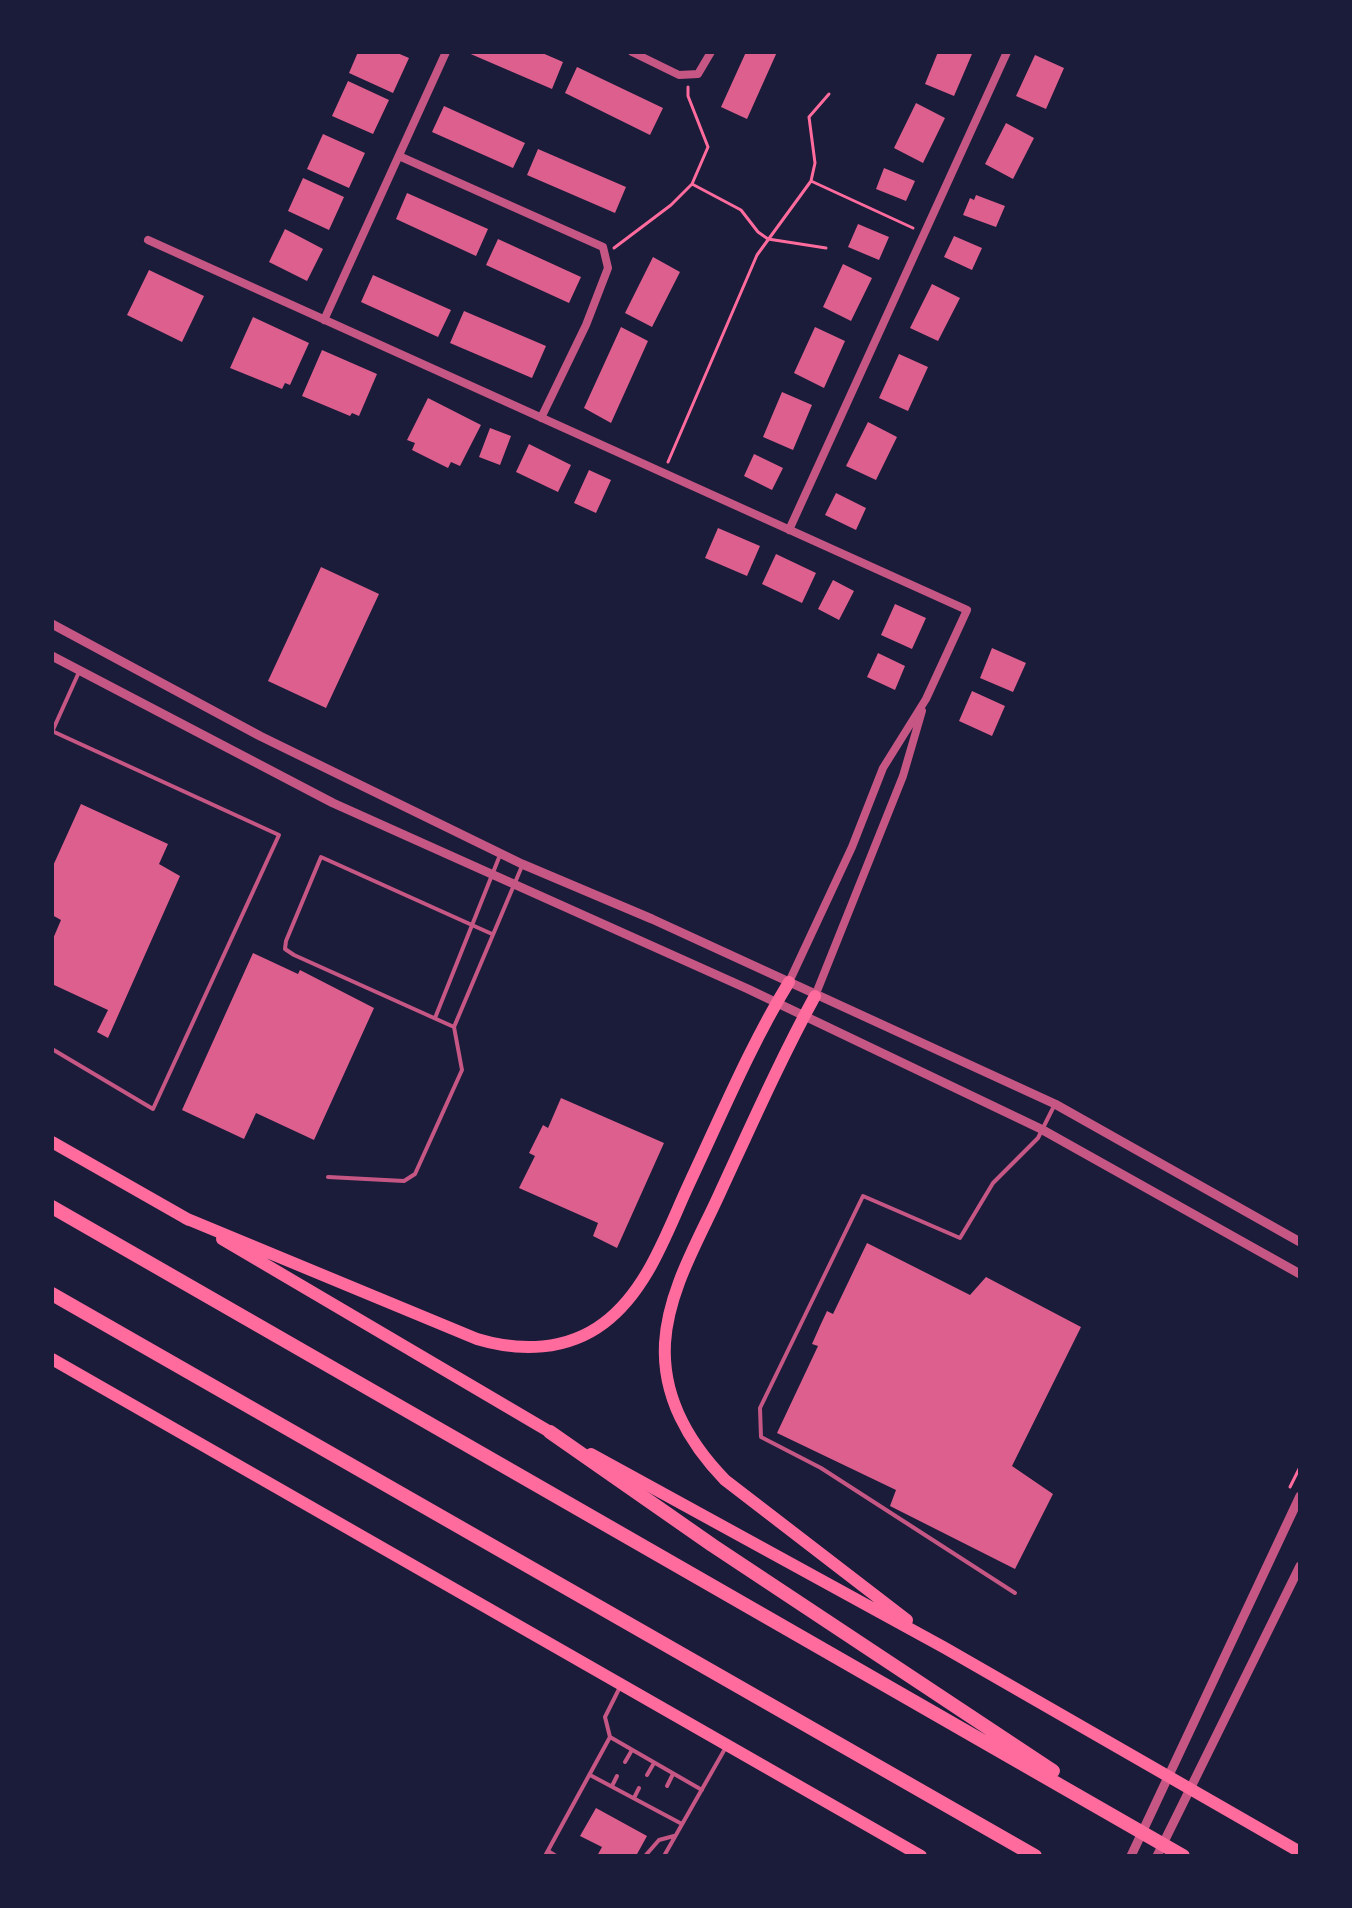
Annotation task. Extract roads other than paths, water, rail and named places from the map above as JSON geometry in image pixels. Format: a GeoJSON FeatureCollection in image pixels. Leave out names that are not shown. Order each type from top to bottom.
{"type":"FeatureCollection","features":[{"type":"Feature","properties":{"kind":"highway"},"geometry":{"type":"LineString","coordinates":[[52,1207],[1170,1854]]}},
{"type":"Feature","properties":{"kind":"highway"},"geometry":{"type":"LineString","coordinates":[[52,1294],[1035,1856]]}},
{"type":"Feature","properties":{"kind":"highway"},"geometry":{"type":"LineString","coordinates":[[550,1432],[1170,1854]]}},
{"type":"Feature","properties":{"kind":"main road"},"geometry":{"type":"LineString","coordinates":[[185,1218],[477,1339],[524,1348],[571,1340],[615,1313],[648,1270],[776,1003],[789,982]]}},
{"type":"Feature","properties":{"kind":"main road"},"geometry":{"type":"LineString","coordinates":[[815,996],[680,1282],[666,1332],[668,1381],[688,1432],[725,1480],[945,1648]]}},
{"type":"Feature","properties":{"kind":"main road"},"geometry":{"type":"LineString","coordinates":[[52,1142],[550,1432],[945,1648],[1300,1852]]}},
{"type":"Feature","properties":{"kind":"main road"},"geometry":{"type":"LineString","coordinates":[[52,1359],[921,1856]]}},
{"type":"Feature","properties":{"kind":"street"},"geometry":{"type":"LineString","coordinates":[[324,320],[446,52]]}},
{"type":"Feature","properties":{"kind":"street"},"geometry":{"type":"LineString","coordinates":[[632,52],[679,75],[698,74],[711,52]]}},
{"type":"Feature","properties":{"kind":"street"},"geometry":{"type":"LineString","coordinates":[[789,530],[1007,52]]}},
{"type":"Feature","properties":{"kind":"street"},"geometry":{"type":"LineString","coordinates":[[399,156],[603,247],[608,268],[586,325],[541,418]]}},
{"type":"Feature","properties":{"kind":"street"},"geometry":{"type":"LineString","coordinates":[[148,240],[967,610],[926,699],[883,768],[852,847],[789,982]]}},
{"type":"Feature","properties":{"kind":"street"},"geometry":{"type":"LineString","coordinates":[[52,624],[260,736],[522,864],[1055,1104],[1300,1242]]}},
{"type":"Feature","properties":{"kind":"street"},"geometry":{"type":"LineString","coordinates":[[52,656],[298,786],[776,1003],[1041,1129],[1300,1274]]}},
{"type":"Feature","properties":{"kind":"street"},"geometry":{"type":"LineString","coordinates":[[815,996],[903,776],[926,699]]}},
{"type":"Feature","properties":{"kind":"street"},"geometry":{"type":"LineString","coordinates":[[1131,1856],[1300,1496]]}},
{"type":"Feature","properties":{"kind":"street"},"geometry":{"type":"LineString","coordinates":[[1170,1854],[1205,1754],[1300,1566]]}},
{"type":"Feature","properties":{"kind":"lane"},"geometry":{"type":"LineString","coordinates":[[52,1049],[153,1109],[279,835],[52,732],[79,672]]}},
{"type":"Feature","properties":{"kind":"lane"},"geometry":{"type":"LineString","coordinates":[[435,1018],[501,853]]}},
{"type":"Feature","properties":{"kind":"lane"},"geometry":{"type":"LineString","coordinates":[[454,1027],[294,955],[285,949],[286,941],[321,857],[492,934]]}},
{"type":"Feature","properties":{"kind":"lane"},"geometry":{"type":"LineString","coordinates":[[328,1177],[404,1181],[412,1178],[462,1070],[454,1027],[522,864]]}},
{"type":"Feature","properties":{"kind":"lane"},"geometry":{"type":"LineString","coordinates":[[1015,1593],[821,1468],[761,1437],[760,1408],[863,1196],[960,1238],[993,1183],[1038,1138],[1055,1104]]}},
{"type":"Feature","properties":{"kind":"lane"},"geometry":{"type":"LineString","coordinates":[[556,1856],[546,1854],[610,1737],[605,1717],[621,1685]]}},
{"type":"Feature","properties":{"kind":"lane"},"geometry":{"type":"LineString","coordinates":[[610,1737],[702,1790]]}},
{"type":"Feature","properties":{"kind":"lane"},"geometry":{"type":"LineString","coordinates":[[664,1856],[727,1745]]}},
{"type":"Feature","properties":{"kind":"lane"},"geometry":{"type":"LineString","coordinates":[[625,1762],[632,1750]]}},
{"type":"Feature","properties":{"kind":"lane"},"geometry":{"type":"LineString","coordinates":[[647,1775],[654,1763]]}},
{"type":"Feature","properties":{"kind":"lane"},"geometry":{"type":"LineString","coordinates":[[667,1786],[673,1774]]}},
{"type":"Feature","properties":{"kind":"lane"},"geometry":{"type":"LineString","coordinates":[[590,1775],[682,1824]]}},
{"type":"Feature","properties":{"kind":"lane"},"geometry":{"type":"LineString","coordinates":[[612,1786],[617,1776]]}},
{"type":"Feature","properties":{"kind":"lane"},"geometry":{"type":"LineString","coordinates":[[634,1798],[639,1788]]}},
{"type":"Feature","properties":{"kind":"lane"},"geometry":{"type":"LineString","coordinates":[[654,1809],[659,1800]]}},
{"type":"Feature","properties":{"kind":"lane"},"geometry":{"type":"LineString","coordinates":[[645,1856],[659,1840],[676,1835]]}}]}
